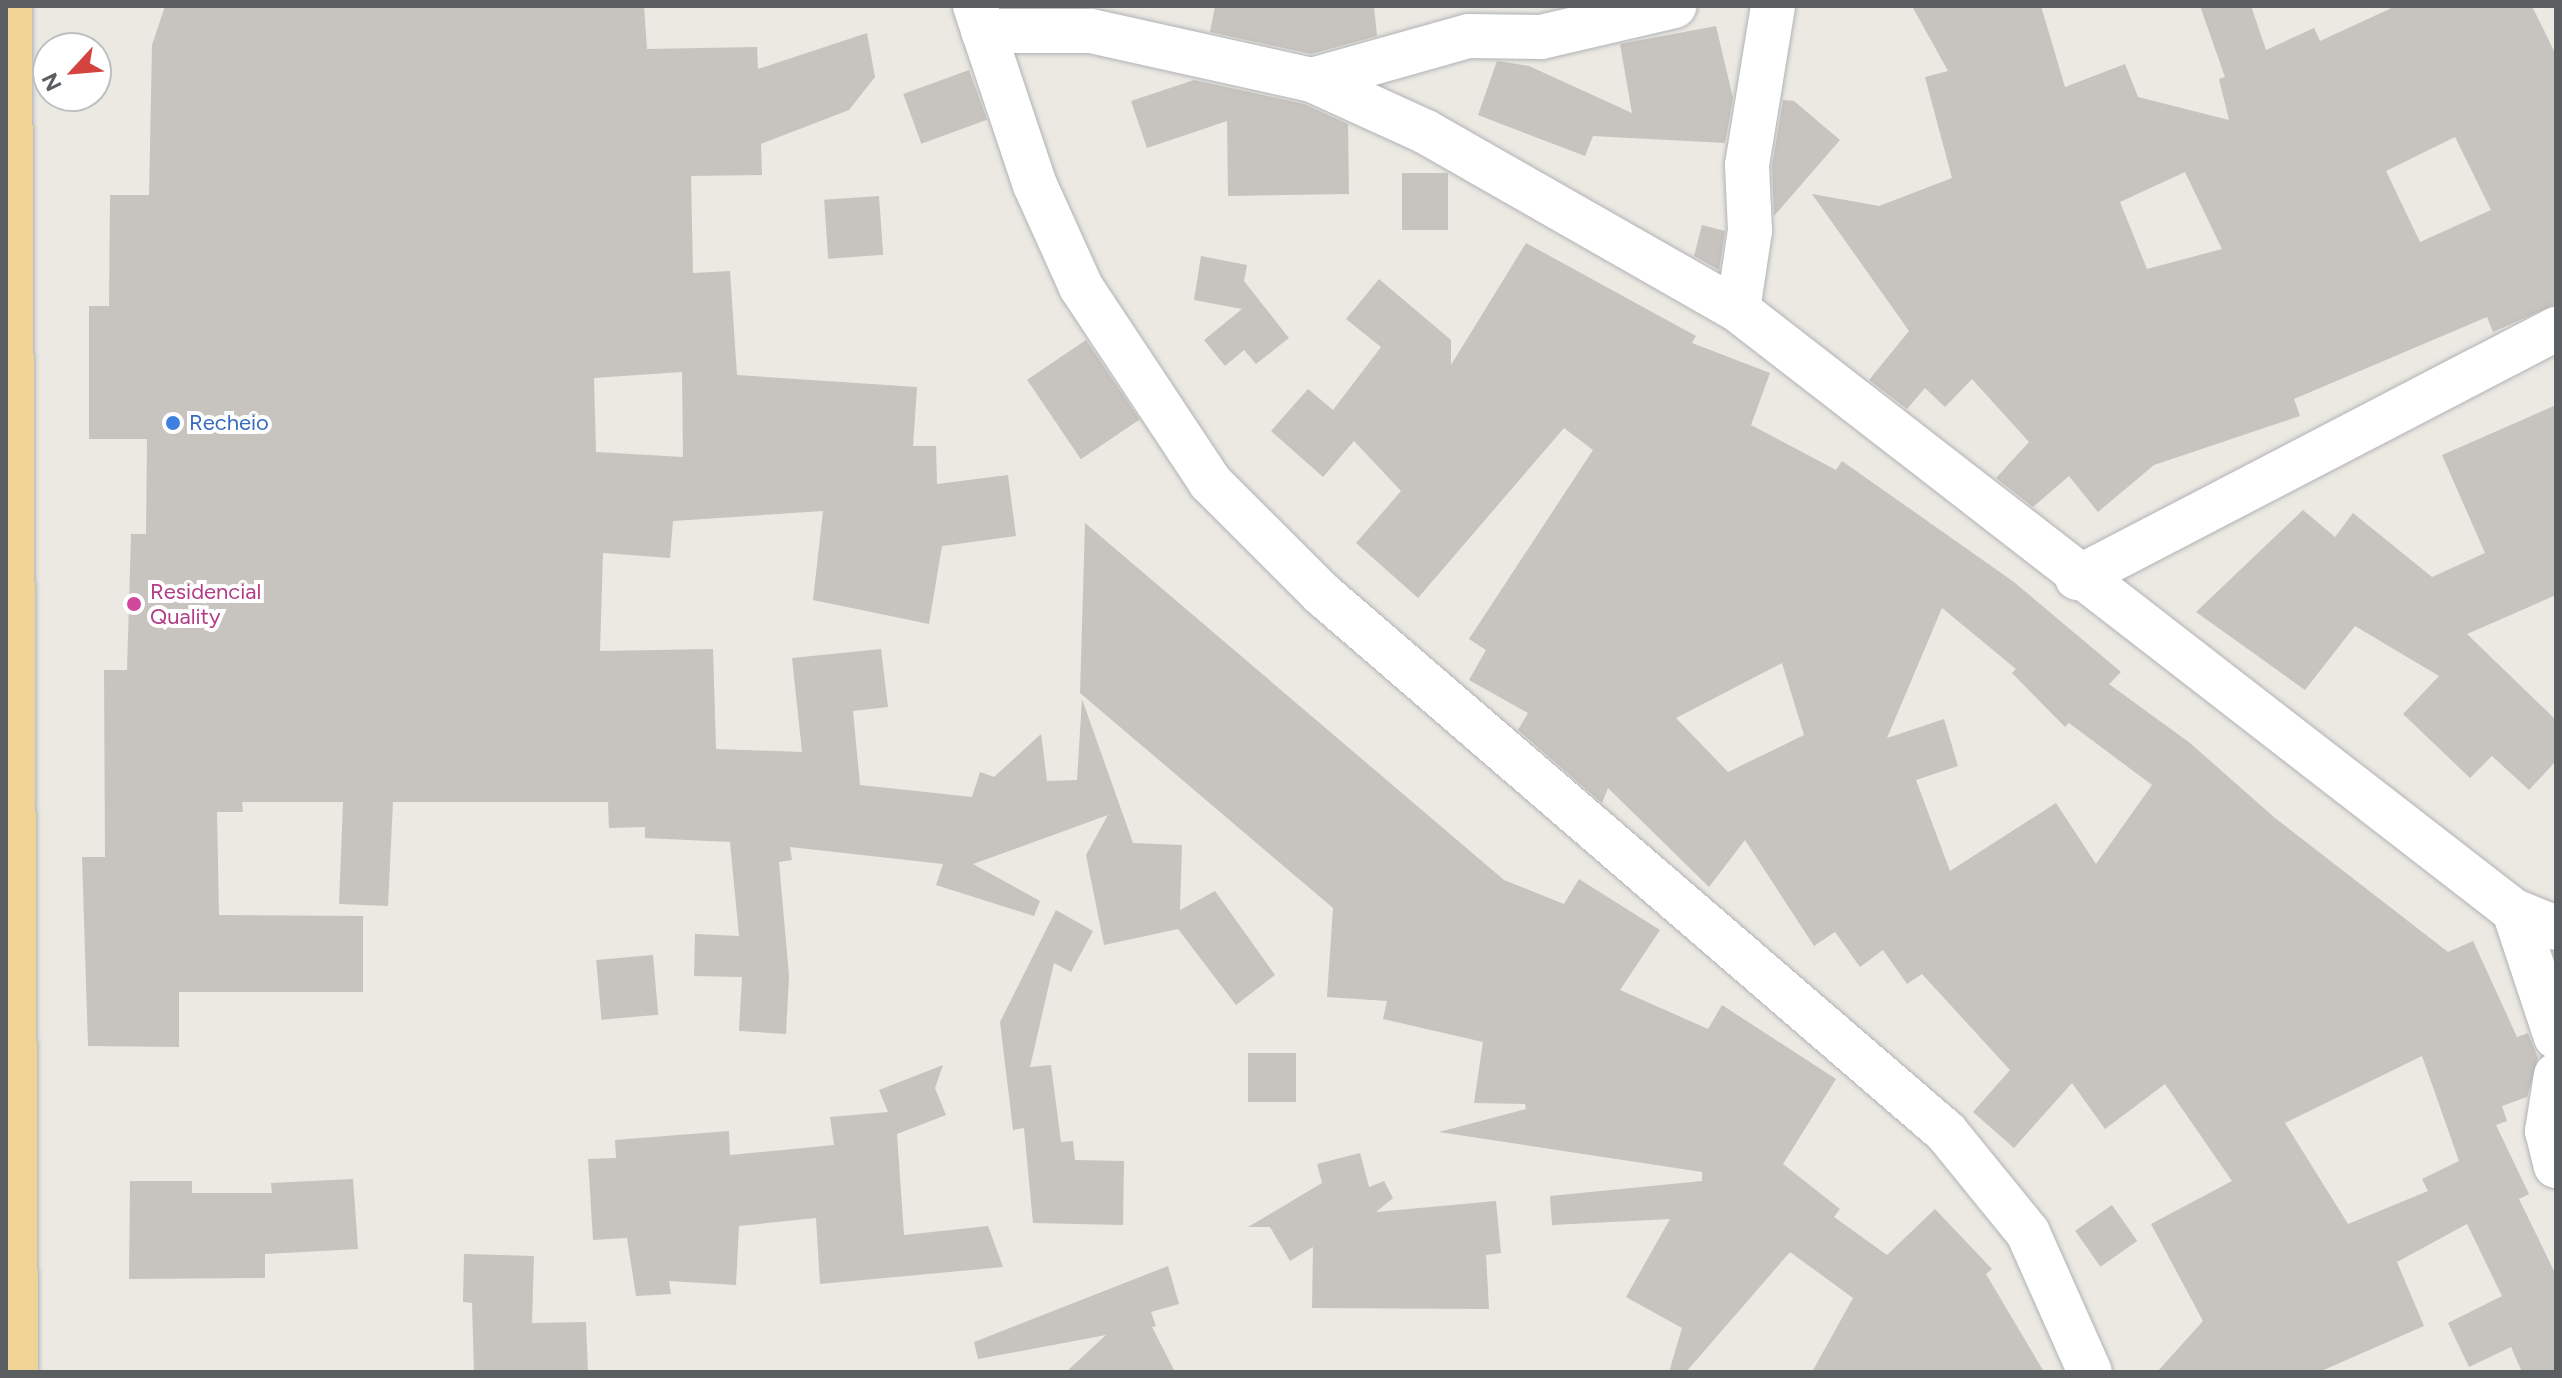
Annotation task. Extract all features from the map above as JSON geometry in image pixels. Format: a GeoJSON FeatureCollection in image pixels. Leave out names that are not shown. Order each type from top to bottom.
{"type":"FeatureCollection","features":[{"type":"Feature","properties":{"kind":"highway"},"geometry":{"type":"LineString","coordinates":[[10,6],[16,1372]]}},
{"type":"Feature","properties":{"kind":"street"},"geometry":{"type":"LineString","coordinates":[[1312,80],[1469,36],[1541,37],[1674,6]]}},
{"type":"Feature","properties":{"kind":"street"},"geometry":{"type":"LineString","coordinates":[[1738,310],[1750,231],[1747,165],[1773,6]]}},
{"type":"Feature","properties":{"kind":"street"},"geometry":{"type":"LineString","coordinates":[[2090,1372],[2028,1233],[1946,1132],[1322,594],[1210,482],[1081,287],[1035,185],[979,18],[1091,31],[1312,80],[1426,132],[1738,310],[2077,578],[2514,911],[2556,928]]}},
{"type":"Feature","properties":{"kind":"street"},"geometry":{"type":"LineString","coordinates":[[2077,578],[2556,329]]}},
{"type":"Feature","properties":{"kind":"street"},"geometry":{"type":"LineString","coordinates":[[2514,911],[2556,1037]]}},
{"type":"Feature","properties":{"kind":"street"},"geometry":{"type":"LineString","coordinates":[[2556,1075],[2547,1131],[2556,1166]]}},
{"type":"Feature","properties":{"kind":"building"},"geometry":{"type":"Polygon","coordinates":[[[165,6],[644,6],[647,49],[757,47],[758,69],[867,33],[875,77],[849,110],[761,144],[762,175],[691,176],[693,273],[730,271],[737,375],[917,387],[913,446],[936,446],[937,484],[1008,475],[1016,536],[942,546],[929,624],[813,600],[823,511],[673,521],[670,558],[603,553],[600,651],[713,649],[716,749],[802,752],[792,658],[881,649],[888,707],[853,711],[860,785],[972,797],[980,772],[994,777],[1041,734],[1047,781],[1077,780],[1082,699],[1133,843],[1182,845],[1180,910],[1215,891],[1275,975],[1236,1005],[1178,929],[1104,945],[1086,855],[1108,815],[973,864],[1040,901],[1034,916],[936,885],[943,864],[790,847],[792,860],[779,862],[789,976],[786,1034],[739,1031],[742,977],[694,976],[695,934],[739,936],[730,842],[645,838],[645,827],[609,828],[608,802],[393,802],[388,906],[339,904],[343,802],[242,802],[243,812],[217,812],[219,915],[363,916],[363,992],[179,992],[179,1047],[88,1046],[82,857],[105,857],[104,670],[127,670],[131,534],[146,534],[147,439],[89,439],[89,306],[109,306],[110,195],[149,195],[152,45],[165,6]],[[682,372],[594,378],[596,452],[683,457],[682,372]]]}},
{"type":"Feature","properties":{"kind":"building"},"geometry":{"type":"Polygon","coordinates":[[[1215,6],[1374,6],[1377,36],[1311,54],[1210,32],[1215,6]]]}},
{"type":"Feature","properties":{"kind":"building"},"geometry":{"type":"Polygon","coordinates":[[[1912,6],[2041,6],[2065,87],[2125,64],[2138,97],[2229,120],[2219,79],[2225,77],[2200,6],[2251,6],[2266,50],[2314,28],[2320,41],[2396,6],[2532,6],[2556,55],[2556,304],[2493,332],[2487,317],[2294,399],[2300,416],[2154,465],[2098,512],[2069,476],[2033,507],[1996,478],[2029,442],[1972,379],[1945,407],[1925,388],[1907,409],[1869,380],[1909,331],[1812,194],[1879,206],[1952,178],[1925,77],[1948,71],[1912,6]],[[2455,137],[2386,171],[2420,242],[2491,210],[2455,137]],[[2185,172],[2120,202],[2147,269],[2222,249],[2185,172]]]}},
{"type":"Feature","properties":{"kind":"building"},"geometry":{"type":"Polygon","coordinates":[[[1716,26],[1733,98],[1725,143],[1593,136],[1585,156],[1478,115],[1497,61],[1529,66],[1632,113],[1620,44],[1716,26]]]}},
{"type":"Feature","properties":{"kind":"building"},"geometry":{"type":"Polygon","coordinates":[[[969,70],[987,120],[921,144],[903,94],[969,70]]]}},
{"type":"Feature","properties":{"kind":"building"},"geometry":{"type":"Polygon","coordinates":[[[1194,80],[1304,104],[1348,124],[1349,194],[1228,196],[1227,121],[1147,148],[1131,101],[1194,80]]]}},
{"type":"Feature","properties":{"kind":"building"},"geometry":{"type":"Polygon","coordinates":[[[1783,100],[1794,101],[1840,140],[1774,216],[1772,166],[1783,100]]]}},
{"type":"Feature","properties":{"kind":"building"},"geometry":{"type":"Polygon","coordinates":[[[1402,173],[1448,173],[1448,230],[1402,230],[1402,173]]]}},
{"type":"Feature","properties":{"kind":"building"},"geometry":{"type":"Polygon","coordinates":[[[879,196],[883,255],[828,259],[824,200],[879,196]]]}},
{"type":"Feature","properties":{"kind":"building"},"geometry":{"type":"Polygon","coordinates":[[[1702,225],[1725,231],[1719,270],[1694,256],[1702,225]]]}},
{"type":"Feature","properties":{"kind":"building"},"geometry":{"type":"Polygon","coordinates":[[[1526,243],[1696,336],[1692,343],[1770,373],[1751,425],[1836,470],[1842,461],[2014,582],[2121,672],[2109,684],[2190,743],[2275,818],[2448,952],[2473,941],[2517,1037],[2528,1033],[2538,1058],[2527,1097],[2502,1106],[2507,1121],[2496,1125],[2529,1194],[2519,1199],[2556,1275],[2556,1372],[2522,1372],[2511,1347],[2469,1367],[2448,1323],[2502,1296],[2467,1224],[2397,1262],[2424,1326],[2319,1372],[2157,1372],[2203,1321],[2151,1224],[2232,1181],[2165,1084],[2105,1129],[2072,1083],[2014,1148],[1973,1112],[2010,1070],[1922,974],[1907,984],[1883,950],[1860,967],[1835,932],[1814,946],[1745,840],[1709,887],[1608,788],[1602,803],[1518,730],[1528,713],[1469,680],[1486,650],[1469,639],[1593,450],[1564,428],[1418,598],[1356,543],[1401,491],[1354,441],[1323,477],[1271,431],[1308,389],[1333,410],[1381,347],[1346,319],[1379,279],[1451,340],[1451,365],[1526,243]],[[1942,608],[1887,738],[1944,719],[1958,766],[1916,780],[1950,871],[2056,803],[2096,864],[2152,785],[2069,723],[2065,727],[2012,673],[2016,669],[1942,608]],[[1782,663],[1676,718],[1728,772],[1804,735],[1782,663]],[[2422,1056],[2285,1123],[2348,1224],[2428,1191],[2422,1179],[2459,1161],[2422,1056]]]}},
{"type":"Feature","properties":{"kind":"building"},"geometry":{"type":"Polygon","coordinates":[[[1201,256],[1247,265],[1244,281],[1289,338],[1256,364],[1244,350],[1225,366],[1204,340],[1242,309],[1194,300],[1201,256]]]}},
{"type":"Feature","properties":{"kind":"building"},"geometry":{"type":"Polygon","coordinates":[[[1086,340],[1140,420],[1081,459],[1027,380],[1086,340]]]}},
{"type":"Feature","properties":{"kind":"building"},"geometry":{"type":"Polygon","coordinates":[[[2556,405],[2556,595],[2467,634],[2556,720],[2556,761],[2529,790],[2492,756],[2470,778],[2403,714],[2439,676],[2355,626],[2305,690],[2196,612],[2303,510],[2335,537],[2353,513],[2432,577],[2485,553],[2442,455],[2556,405]]]}},
{"type":"Feature","properties":{"kind":"building"},"geometry":{"type":"Polygon","coordinates":[[[1085,523],[1504,880],[1564,904],[1579,879],[1660,930],[1620,990],[1708,1029],[1722,1005],[1836,1079],[1783,1164],[1840,1209],[1834,1217],[1887,1255],[1935,1209],[1992,1269],[1986,1274],[2044,1372],[1812,1372],[1853,1298],[1790,1252],[1686,1372],[1669,1372],[1682,1328],[1626,1297],[1670,1219],[1552,1225],[1550,1196],[1702,1181],[1702,1172],[1439,1132],[1526,1109],[1525,1104],[1474,1103],[1483,1042],[1383,1019],[1387,1001],[1327,997],[1333,908],[1080,693],[1085,523]]]}},
{"type":"Feature","properties":{"kind":"building"},"geometry":{"type":"Polygon","coordinates":[[[1056,910],[1093,931],[1071,972],[1054,963],[1030,1067],[1051,1065],[1061,1142],[1073,1141],[1075,1160],[1124,1161],[1123,1225],[1033,1223],[1024,1128],[1013,1130],[1000,1022],[1056,910]]]}},
{"type":"Feature","properties":{"kind":"building"},"geometry":{"type":"Polygon","coordinates":[[[653,955],[658,1015],[601,1020],[596,960],[653,955]]]}},
{"type":"Feature","properties":{"kind":"building"},"geometry":{"type":"Polygon","coordinates":[[[1248,1053],[1296,1053],[1296,1102],[1248,1102],[1248,1053]]]}},
{"type":"Feature","properties":{"kind":"building"},"geometry":{"type":"Polygon","coordinates":[[[943,1065],[935,1088],[946,1115],[897,1134],[904,1235],[988,1226],[1003,1267],[820,1284],[816,1218],[739,1226],[736,1285],[669,1281],[671,1294],[636,1296],[627,1238],[593,1240],[588,1159],[616,1158],[615,1140],[729,1131],[730,1155],[834,1145],[830,1117],[888,1112],[879,1090],[943,1065]]]}},
{"type":"Feature","properties":{"kind":"building"},"geometry":{"type":"Polygon","coordinates":[[[1360,1153],[1369,1187],[1384,1181],[1393,1198],[1376,1212],[1496,1201],[1501,1253],[1486,1255],[1489,1309],[1312,1308],[1313,1247],[1290,1261],[1270,1227],[1248,1227],[1322,1183],[1317,1164],[1360,1153]]]}},
{"type":"Feature","properties":{"kind":"building"},"geometry":{"type":"Polygon","coordinates":[[[353,1179],[358,1249],[265,1254],[265,1278],[129,1279],[130,1181],[192,1181],[192,1193],[272,1193],[271,1183],[353,1179]]]}},
{"type":"Feature","properties":{"kind":"building"},"geometry":{"type":"Polygon","coordinates":[[[2112,1205],[2137,1241],[2100,1267],[2075,1231],[2112,1205]]]}},
{"type":"Feature","properties":{"kind":"building"},"geometry":{"type":"Polygon","coordinates":[[[464,1254],[534,1256],[532,1323],[586,1322],[588,1372],[474,1372],[472,1303],[463,1302],[464,1254]]]}},
{"type":"Feature","properties":{"kind":"building"},"geometry":{"type":"Polygon","coordinates":[[[1168,1266],[1179,1304],[1151,1312],[1156,1326],[1152,1327],[1175,1372],[1066,1372],[1106,1335],[978,1359],[974,1342],[1168,1266]]]}},
{"type":"Feature","properties":{"kind":"place","name":"Recheio"},"geometry":{"type":"Point","coordinates":[173,423]}},
{"type":"Feature","properties":{"kind":"place","name":"Residencial Quality"},"geometry":{"type":"Point","coordinates":[134,604]}}]}
